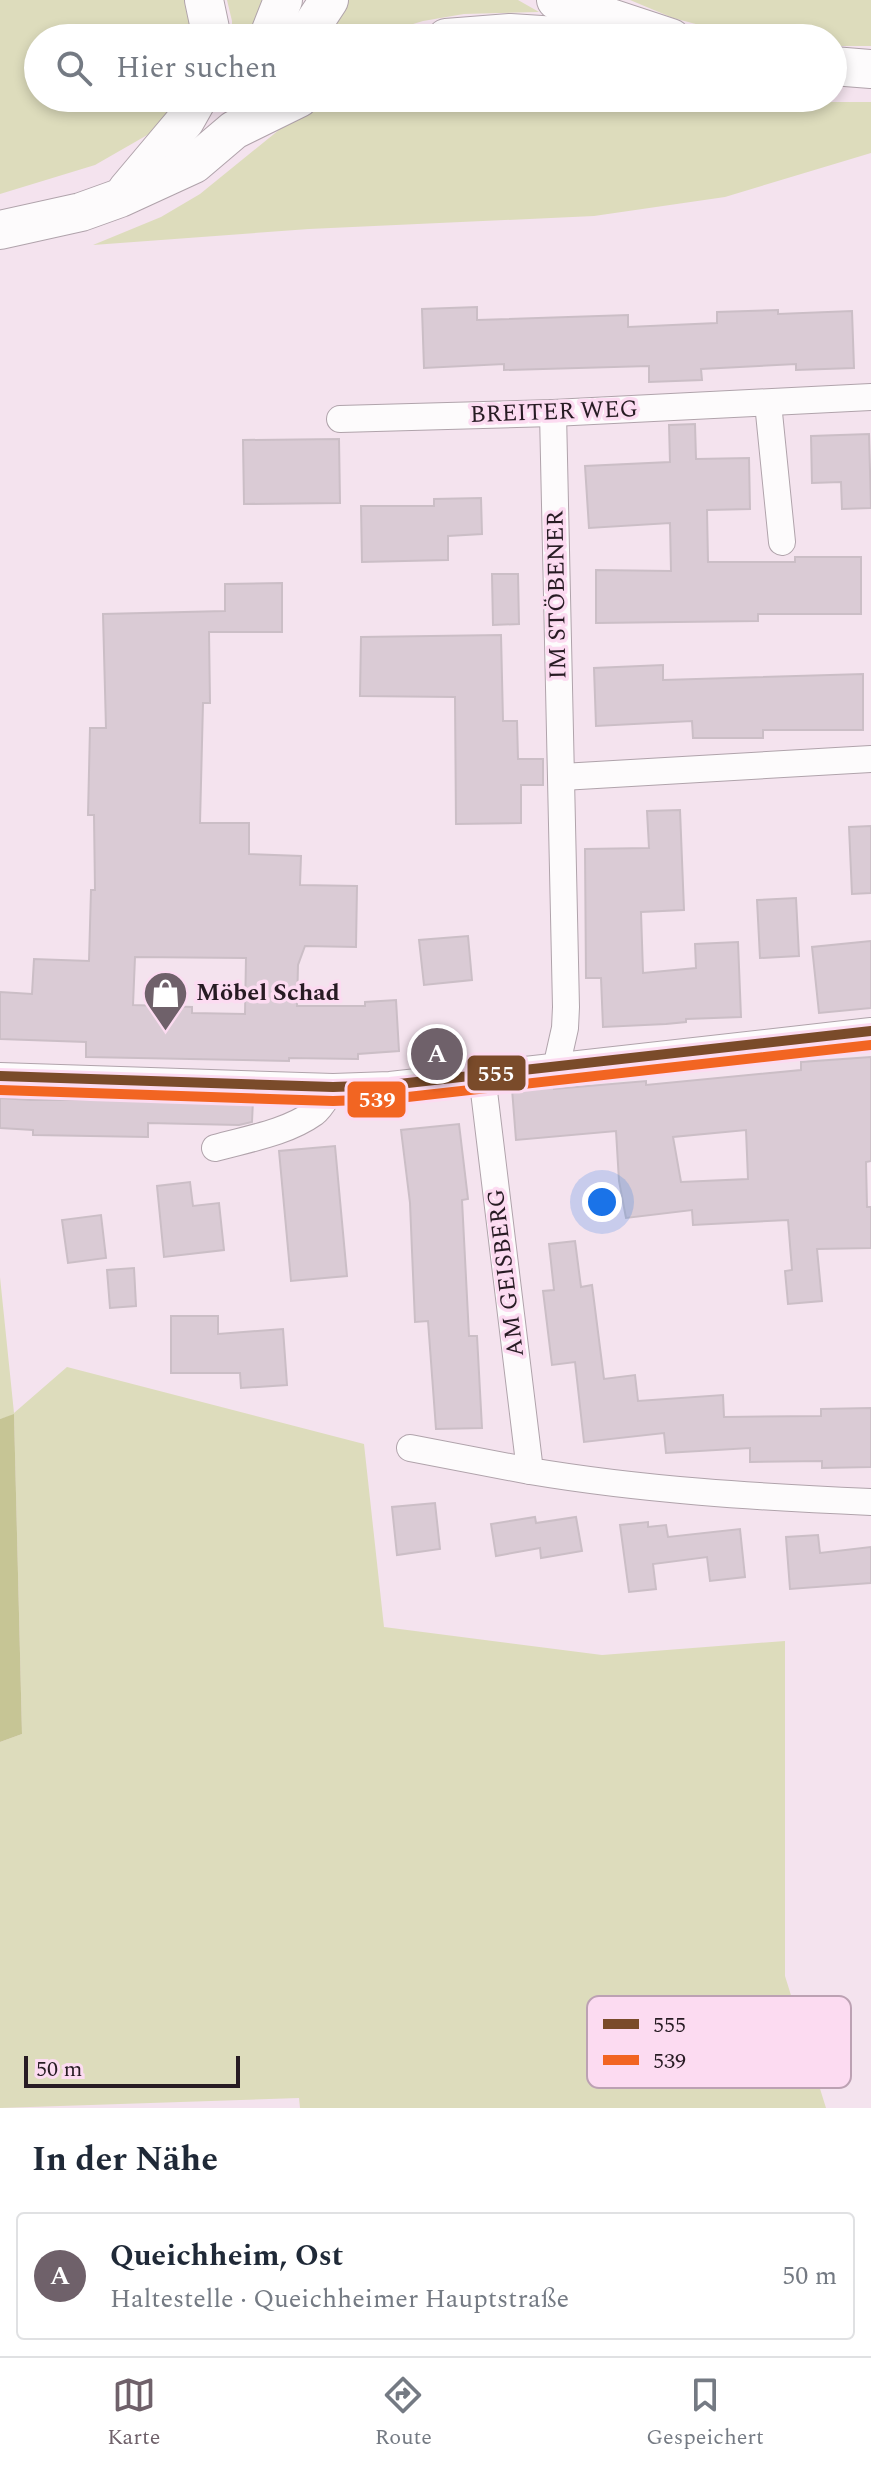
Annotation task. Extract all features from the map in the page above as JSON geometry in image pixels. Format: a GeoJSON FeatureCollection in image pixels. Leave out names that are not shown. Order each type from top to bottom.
{"type":"FeatureCollection","features":[{"type":"Feature","properties":{"kind":"main road"},"geometry":{"type":"LineString","coordinates":[[204,0],[209,24]]}},
{"type":"Feature","properties":{"kind":"main road"},"geometry":{"type":"LineString","coordinates":[[274,24],[283,0]]}},
{"type":"Feature","properties":{"kind":"main road"},"geometry":{"type":"LineString","coordinates":[[313,24],[329,0]]}},
{"type":"Feature","properties":{"kind":"main road"},"geometry":{"type":"LineString","coordinates":[[539,24],[577,12],[620,24]]}},
{"type":"Feature","properties":{"kind":"main road"},"geometry":{"type":"LineString","coordinates":[[847,67],[871,69]]}},
{"type":"Feature","properties":{"kind":"main road"},"geometry":{"type":"LineString","coordinates":[[120,198],[190,112]]}},
{"type":"Feature","properties":{"kind":"main road"},"geometry":{"type":"LineString","coordinates":[[0,230],[81,212],[194,164],[242,114]]}},
{"type":"Feature","properties":{"kind":"street","name":"BREITER WEG"},"geometry":{"type":"LineString","coordinates":[[340,419],[553,413],[871,397]]}},
{"type":"Feature","properties":{"kind":"street"},"geometry":{"type":"LineString","coordinates":[[768,403],[782,542]]}},
{"type":"Feature","properties":{"kind":"street","name":"IM STÖBENER"},"geometry":{"type":"LineString","coordinates":[[553,413],[566,1007],[565,1028],[556,1068]]}},
{"type":"Feature","properties":{"kind":"street"},"geometry":{"type":"LineString","coordinates":[[562,777],[871,759]]}},
{"type":"Feature","properties":{"kind":"street"},"geometry":{"type":"LineString","coordinates":[[0,1076],[333,1087],[390,1085],[871,1031]]}},
{"type":"Feature","properties":{"kind":"street","name":"AM GEISBERG"},"geometry":{"type":"LineString","coordinates":[[482,1075],[530,1471]]}},
{"type":"Feature","properties":{"kind":"street"},"geometry":{"type":"LineString","coordinates":[[215,1148],[299,1121],[316,1111],[333,1087]]}},
{"type":"Feature","properties":{"kind":"street"},"geometry":{"type":"LineString","coordinates":[[410,1448],[621,1485],[871,1502]]}},
{"type":"Feature","properties":{"kind":"green space"},"geometry":{"type":"Polygon","coordinates":[[[0,0],[193,0],[198,24],[24,24],[24,112],[171,112],[149,134],[95,165],[0,194],[0,0]]]}},
{"type":"Feature","properties":{"kind":"green space"},"geometry":{"type":"Polygon","coordinates":[[[227,0],[267,0],[258,24],[232,24],[227,0]]]}},
{"type":"Feature","properties":{"kind":"green space"},"geometry":{"type":"Polygon","coordinates":[[[347,0],[518,0],[539,12],[464,14],[413,24],[329,24],[347,0]]]}},
{"type":"Feature","properties":{"kind":"green space"},"geometry":{"type":"Polygon","coordinates":[[[630,0],[871,0],[871,46],[847,46],[847,24],[696,24],[630,0]]]}},
{"type":"Feature","properties":{"kind":"green space"},"geometry":{"type":"Polygon","coordinates":[[[847,102],[871,102],[871,153],[725,197],[594,216],[309,229],[93,245],[161,217],[200,194],[285,125],[306,112],[847,112],[847,102]]]}},
{"type":"Feature","properties":{"kind":"green space"},"geometry":{"type":"Polygon","coordinates":[[[0,1277],[14,1413],[67,1367],[364,1444],[384,1627],[602,1655],[785,1641],[785,1976],[791,1996],[587,1996],[587,2088],[820,2088],[826,2108],[300,2108],[299,2098],[0,2108],[0,1742],[22,1734],[14,1415],[0,1419],[0,1277]]]}},
{"type":"Feature","properties":{"kind":"shaded area"},"geometry":{"type":"Polygon","coordinates":[[[14,1414],[22,1734],[0,1742],[0,1419],[14,1414]]]}},
{"type":"Feature","properties":{"kind":"building"},"geometry":{"type":"Polygon","coordinates":[[[477,307],[477,320],[628,315],[628,327],[717,323],[717,312],[778,310],[778,314],[852,311],[854,368],[796,370],[796,364],[701,369],[702,380],[649,382],[649,366],[504,370],[504,364],[424,368],[422,309],[477,307]]]}},
{"type":"Feature","properties":{"kind":"building"},"geometry":{"type":"Polygon","coordinates":[[[695,424],[696,459],[749,458],[750,509],[707,510],[708,562],[795,562],[795,557],[861,557],[861,614],[758,614],[758,621],[596,623],[596,570],[671,571],[670,523],[589,528],[585,466],[670,462],[669,425],[695,424]]]}},
{"type":"Feature","properties":{"kind":"building"},"geometry":{"type":"Polygon","coordinates":[[[869,434],[871,508],[842,509],[841,482],[812,483],[811,436],[869,434]]]}},
{"type":"Feature","properties":{"kind":"building"},"geometry":{"type":"Polygon","coordinates":[[[339,439],[340,503],[244,504],[243,440],[339,439]]]}},
{"type":"Feature","properties":{"kind":"building"},"geometry":{"type":"Polygon","coordinates":[[[481,498],[482,534],[448,536],[448,560],[362,562],[361,506],[434,506],[434,499],[481,498]]]}},
{"type":"Feature","properties":{"kind":"building"},"geometry":{"type":"Polygon","coordinates":[[[492,574],[518,574],[519,624],[493,625],[492,574]]]}},
{"type":"Feature","properties":{"kind":"building"},"geometry":{"type":"Polygon","coordinates":[[[282,583],[282,632],[209,632],[210,703],[203,703],[200,823],[249,823],[249,854],[301,856],[300,885],[357,886],[356,947],[305,946],[298,965],[297,1006],[365,1006],[365,1002],[396,1000],[399,1051],[358,1054],[358,1059],[289,1058],[289,1061],[86,1057],[86,1042],[0,1039],[0,992],[32,994],[34,959],[89,961],[91,890],[95,890],[94,815],[88,815],[90,728],[106,728],[103,614],[225,611],[225,584],[282,583]],[[135,957],[133,1005],[192,1007],[192,1013],[245,1014],[246,958],[135,957]]]}},
{"type":"Feature","properties":{"kind":"building"},"geometry":{"type":"Polygon","coordinates":[[[501,635],[503,721],[517,721],[518,759],[543,759],[543,785],[521,785],[521,823],[456,824],[455,697],[360,696],[361,637],[501,635]]]}},
{"type":"Feature","properties":{"kind":"building"},"geometry":{"type":"Polygon","coordinates":[[[663,665],[663,680],[863,674],[863,730],[763,730],[763,738],[693,738],[692,721],[596,726],[594,668],[663,665]]]}},
{"type":"Feature","properties":{"kind":"building"},"geometry":{"type":"Polygon","coordinates":[[[680,810],[684,910],[641,912],[643,973],[696,968],[695,944],[738,942],[741,1017],[603,1027],[601,978],[586,978],[585,849],[649,848],[647,811],[680,810]]]}},
{"type":"Feature","properties":{"kind":"building"},"geometry":{"type":"Polygon","coordinates":[[[871,826],[871,893],[852,894],[849,827],[871,826]]]}},
{"type":"Feature","properties":{"kind":"building"},"geometry":{"type":"Polygon","coordinates":[[[796,898],[799,956],[760,958],[757,900],[796,898]]]}},
{"type":"Feature","properties":{"kind":"building"},"geometry":{"type":"Polygon","coordinates":[[[468,936],[472,980],[424,985],[419,940],[468,936]]]}},
{"type":"Feature","properties":{"kind":"building"},"geometry":{"type":"Polygon","coordinates":[[[871,941],[871,1008],[819,1013],[812,947],[871,941]]]}},
{"type":"Feature","properties":{"kind":"building"},"geometry":{"type":"Polygon","coordinates":[[[871,1057],[871,1161],[866,1162],[871,1248],[817,1249],[822,1301],[788,1304],[785,1271],[792,1270],[788,1220],[693,1225],[692,1210],[626,1218],[619,1181],[616,1131],[516,1140],[512,1089],[554,1085],[554,1089],[646,1081],[646,1085],[801,1070],[801,1062],[871,1057]],[[746,1130],[673,1137],[681,1182],[748,1179],[746,1130]]]}},
{"type":"Feature","properties":{"kind":"building"},"geometry":{"type":"Polygon","coordinates":[[[0,1098],[253,1100],[252,1122],[239,1125],[148,1123],[148,1137],[33,1135],[33,1130],[0,1128],[0,1098]]]}},
{"type":"Feature","properties":{"kind":"building"},"geometry":{"type":"Polygon","coordinates":[[[459,1124],[468,1199],[462,1200],[469,1336],[477,1336],[482,1428],[436,1429],[428,1321],[415,1322],[410,1203],[401,1130],[459,1124]]]}},
{"type":"Feature","properties":{"kind":"building"},"geometry":{"type":"Polygon","coordinates":[[[335,1146],[347,1276],[291,1281],[279,1151],[335,1146]]]}},
{"type":"Feature","properties":{"kind":"building"},"geometry":{"type":"Polygon","coordinates":[[[190,1182],[193,1206],[219,1203],[224,1250],[164,1257],[157,1186],[190,1182]]]}},
{"type":"Feature","properties":{"kind":"building"},"geometry":{"type":"Polygon","coordinates":[[[101,1215],[106,1258],[68,1263],[62,1220],[101,1215]]]}},
{"type":"Feature","properties":{"kind":"building"},"geometry":{"type":"Polygon","coordinates":[[[575,1241],[581,1287],[592,1285],[604,1379],[635,1375],[638,1401],[723,1395],[724,1417],[821,1416],[821,1409],[871,1408],[871,1467],[822,1468],[822,1461],[750,1462],[750,1448],[666,1453],[664,1433],[584,1442],[575,1362],[552,1365],[543,1291],[554,1290],[549,1244],[575,1241]]]}},
{"type":"Feature","properties":{"kind":"building"},"geometry":{"type":"Polygon","coordinates":[[[134,1268],[136,1306],[110,1308],[107,1270],[134,1268]]]}},
{"type":"Feature","properties":{"kind":"building"},"geometry":{"type":"Polygon","coordinates":[[[171,1316],[218,1316],[218,1334],[283,1329],[287,1385],[241,1388],[240,1373],[171,1373],[171,1316]]]}},
{"type":"Feature","properties":{"kind":"building"},"geometry":{"type":"Polygon","coordinates":[[[435,1503],[440,1549],[397,1555],[392,1507],[435,1503]]]}},
{"type":"Feature","properties":{"kind":"building"},"geometry":{"type":"Polygon","coordinates":[[[535,1517],[536,1523],[576,1517],[582,1551],[541,1558],[540,1548],[496,1556],[491,1524],[535,1517]]]}},
{"type":"Feature","properties":{"kind":"building"},"geometry":{"type":"Polygon","coordinates":[[[648,1522],[648,1527],[666,1525],[668,1537],[740,1529],[745,1577],[710,1581],[707,1557],[653,1564],[656,1589],[629,1592],[620,1525],[648,1522]]]}},
{"type":"Feature","properties":{"kind":"building"},"geometry":{"type":"Polygon","coordinates":[[[818,1535],[820,1553],[871,1547],[871,1583],[790,1589],[786,1537],[818,1535]]]}},
{"type":"Feature","properties":{"kind":"transit line","name":"555"},"geometry":{"type":"LineString","coordinates":[[0,1076],[333,1087],[390,1085],[871,1031]]}},
{"type":"Feature","properties":{"kind":"transit line","name":"539"},"geometry":{"type":"LineString","coordinates":[[0,1090],[333,1101],[390,1099],[871,1045]]}},
{"type":"Feature","properties":{"kind":"place","name":"Möbel Schad"},"geometry":{"type":"Point","coordinates":[165,1032]}},
{"type":"Feature","properties":{"kind":"place","name":"Queichheim, Ost"},"geometry":{"type":"Point","coordinates":[437,1054]}}]}
